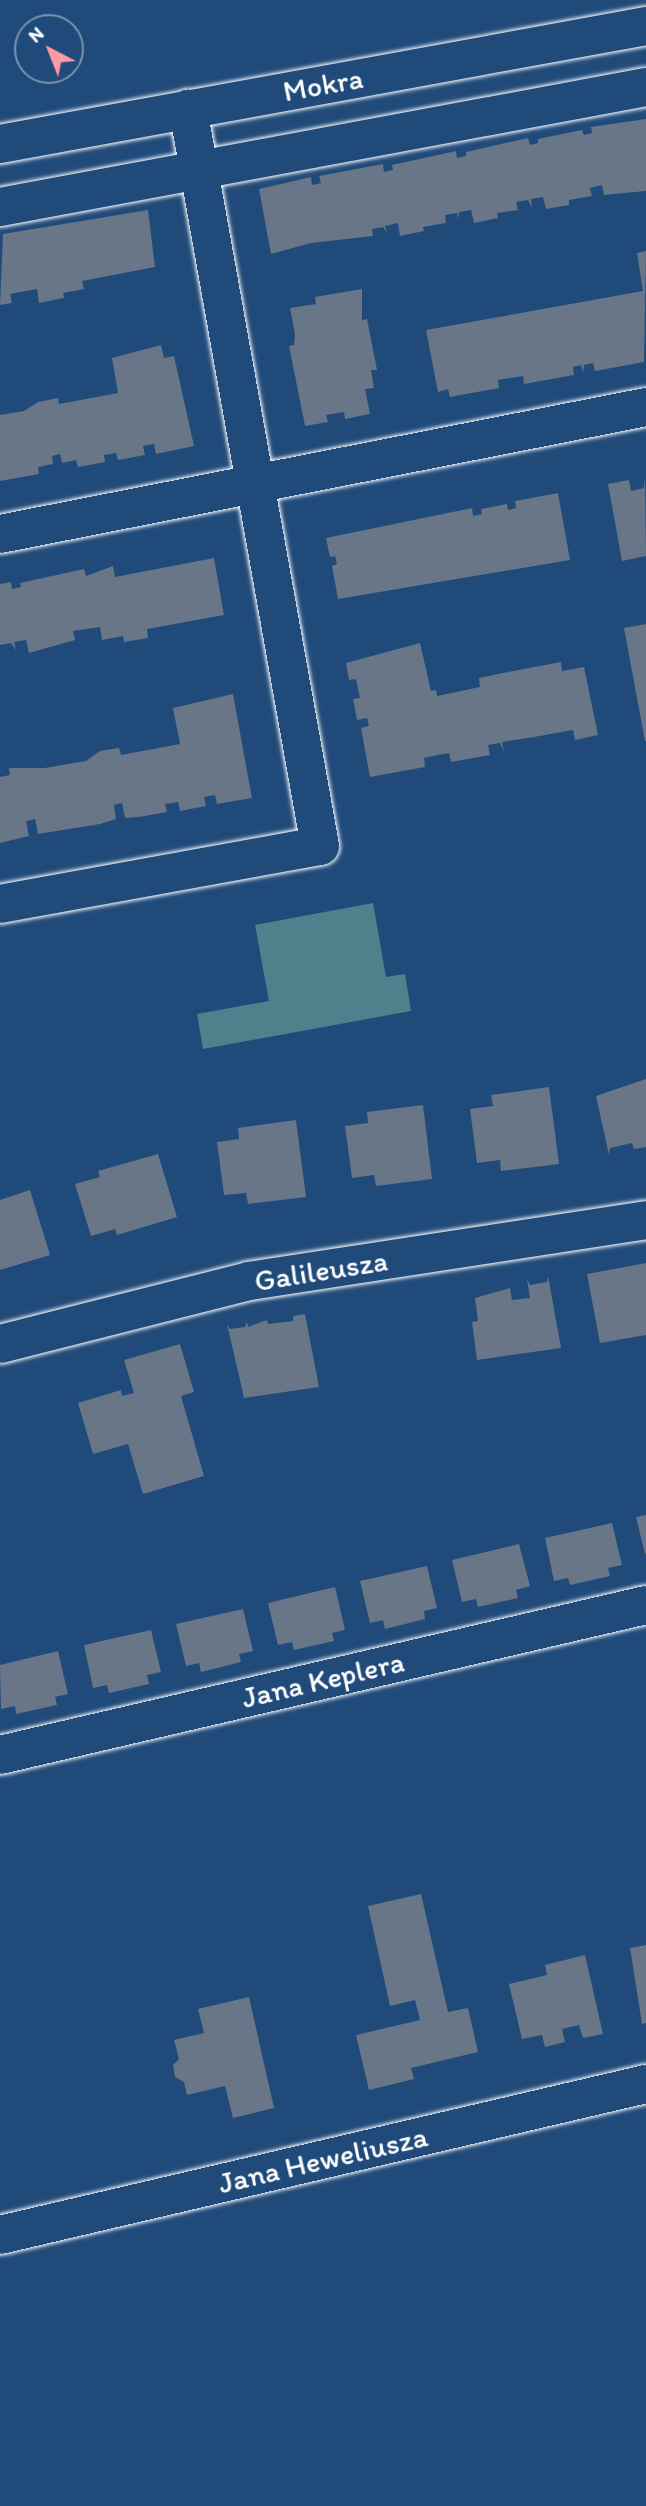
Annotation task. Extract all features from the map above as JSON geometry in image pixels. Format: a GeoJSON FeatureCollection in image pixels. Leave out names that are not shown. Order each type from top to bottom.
{"type":"FeatureCollection","features":[{"type":"Feature","properties":{"kind":"street","name":"Mokra"},"geometry":{"type":"LineString","coordinates":[[0,144],[646,26]]}},
{"type":"Feature","properties":{"kind":"street"},"geometry":{"type":"LineString","coordinates":[[0,207],[646,87]]}},
{"type":"Feature","properties":{"kind":"street"},"geometry":{"type":"LineString","coordinates":[[0,904],[320,846],[188,109]]}},
{"type":"Feature","properties":{"kind":"street"},"geometry":{"type":"LineString","coordinates":[[0,534],[646,407]]}},
{"type":"Feature","properties":{"kind":"street","name":"Galileusza"},"geometry":{"type":"LineString","coordinates":[[0,1344],[249,1281],[646,1220]]}},
{"type":"Feature","properties":{"kind":"street","name":"Jana Keplera"},"geometry":{"type":"LineString","coordinates":[[0,1755],[646,1605]]}},
{"type":"Feature","properties":{"kind":"street","name":"Jana Heweliusza"},"geometry":{"type":"LineString","coordinates":[[0,2235],[646,2084]]}},
{"type":"Feature","properties":{"kind":"green space"},"geometry":{"type":"Polygon","coordinates":[[[373,903],[386,977],[405,974],[411,1011],[203,1049],[197,1014],[269,1001],[255,925],[373,903]]]}},
{"type":"Feature","properties":{"kind":"building"},"geometry":{"type":"Polygon","coordinates":[[[646,119],[646,191],[604,195],[602,185],[590,188],[592,196],[569,200],[569,205],[546,209],[543,197],[531,199],[532,208],[528,200],[516,202],[518,210],[497,213],[498,218],[474,223],[471,210],[459,212],[458,220],[457,213],[445,215],[446,223],[423,227],[424,231],[400,236],[398,223],[385,226],[387,233],[383,227],[372,229],[373,236],[311,243],[271,254],[259,189],[311,177],[312,185],[321,183],[319,176],[383,164],[384,172],[393,170],[392,165],[456,151],[457,158],[466,156],[466,152],[528,138],[530,145],[538,143],[538,139],[582,130],[584,135],[592,133],[591,127],[646,119]]]}},
{"type":"Feature","properties":{"kind":"building"},"geometry":{"type":"Polygon","coordinates":[[[148,210],[155,267],[82,281],[84,289],[63,293],[64,298],[39,303],[37,289],[10,294],[12,303],[0,305],[3,234],[148,210]]]}},
{"type":"Feature","properties":{"kind":"building"},"geometry":{"type":"Polygon","coordinates":[[[646,251],[644,362],[595,371],[593,363],[584,365],[583,373],[581,365],[573,367],[574,375],[524,384],[523,376],[498,380],[499,388],[450,397],[448,389],[438,392],[426,330],[643,291],[637,253],[646,251]]]}},
{"type":"Feature","properties":{"kind":"building"},"geometry":{"type":"Polygon","coordinates":[[[362,289],[362,320],[367,319],[377,370],[371,370],[374,388],[365,389],[370,414],[345,419],[344,412],[326,415],[328,422],[305,426],[289,346],[294,345],[295,334],[290,308],[316,304],[315,297],[362,289]]]}},
{"type":"Feature","properties":{"kind":"building"},"geometry":{"type":"Polygon","coordinates":[[[161,345],[164,358],[174,356],[194,446],[156,454],[154,444],[143,446],[145,455],[118,460],[116,453],[104,455],[105,462],[78,467],[76,460],[62,463],[60,454],[52,456],[53,464],[38,467],[39,474],[0,481],[0,415],[24,411],[38,402],[58,398],[59,404],[118,393],[112,358],[161,345]]]}},
{"type":"Feature","properties":{"kind":"building"},"geometry":{"type":"Polygon","coordinates":[[[645,477],[646,556],[622,561],[608,484],[629,480],[631,491],[644,488],[645,477]]]}},
{"type":"Feature","properties":{"kind":"building"},"geometry":{"type":"Polygon","coordinates":[[[558,493],[570,560],[338,599],[332,566],[337,564],[335,556],[330,557],[326,538],[472,508],[473,516],[482,514],[481,509],[507,504],[508,510],[516,508],[515,501],[558,493]]]}},
{"type":"Feature","properties":{"kind":"building"},"geometry":{"type":"Polygon","coordinates":[[[214,558],[224,615],[147,629],[148,638],[124,642],[123,636],[102,640],[100,627],[73,631],[75,640],[29,653],[26,640],[14,642],[16,650],[11,643],[0,645],[0,584],[11,582],[12,589],[21,587],[20,583],[84,569],[86,576],[113,566],[115,577],[214,558]]]}},
{"type":"Feature","properties":{"kind":"building"},"geometry":{"type":"Polygon","coordinates":[[[646,624],[646,741],[645,741],[624,628],[646,624]]]}},
{"type":"Feature","properties":{"kind":"building"},"geometry":{"type":"Polygon","coordinates":[[[420,643],[431,691],[436,690],[437,696],[480,687],[479,678],[498,674],[561,662],[562,671],[584,667],[598,735],[575,740],[573,730],[502,742],[504,752],[500,743],[488,745],[490,755],[451,762],[449,753],[437,755],[424,758],[425,767],[370,777],[361,728],[369,726],[367,718],[357,720],[353,699],[360,698],[356,679],[349,680],[346,663],[420,643]]]}},
{"type":"Feature","properties":{"kind":"building"},"geometry":{"type":"Polygon","coordinates":[[[233,694],[252,798],[217,804],[215,795],[204,797],[206,806],[180,811],[178,802],[165,804],[167,812],[125,818],[122,803],[114,805],[116,819],[38,834],[35,819],[26,821],[29,836],[0,843],[0,777],[10,775],[9,768],[45,768],[86,761],[100,751],[119,748],[121,755],[180,744],[173,708],[233,694]]]}},
{"type":"Feature","properties":{"kind":"building"},"geometry":{"type":"Polygon","coordinates":[[[646,1079],[646,1147],[634,1149],[632,1143],[610,1148],[609,1155],[596,1096],[646,1079]]]}},
{"type":"Feature","properties":{"kind":"building"},"geometry":{"type":"Polygon","coordinates":[[[549,1087],[559,1164],[501,1171],[500,1160],[477,1163],[470,1109],[493,1106],[491,1095],[549,1087]]]}},
{"type":"Feature","properties":{"kind":"building"},"geometry":{"type":"Polygon","coordinates":[[[423,1105],[432,1179],[376,1186],[374,1175],[352,1178],[345,1126],[368,1123],[367,1112],[423,1105]]]}},
{"type":"Feature","properties":{"kind":"building"},"geometry":{"type":"Polygon","coordinates":[[[296,1120],[306,1197],[248,1204],[246,1193],[224,1195],[217,1142],[239,1139],[238,1128],[296,1120]]]}},
{"type":"Feature","properties":{"kind":"building"},"geometry":{"type":"Polygon","coordinates":[[[158,1154],[177,1217],[117,1235],[115,1229],[91,1236],[75,1184],[100,1177],[98,1171],[158,1154]]]}},
{"type":"Feature","properties":{"kind":"building"},"geometry":{"type":"Polygon","coordinates":[[[30,1190],[50,1255],[0,1270],[0,1200],[30,1190]]]}},
{"type":"Feature","properties":{"kind":"building"},"geometry":{"type":"Polygon","coordinates":[[[646,1263],[646,1335],[600,1343],[587,1274],[646,1263]]]}},
{"type":"Feature","properties":{"kind":"building"},"geometry":{"type":"Polygon","coordinates":[[[548,1276],[561,1348],[477,1360],[472,1322],[478,1321],[475,1298],[510,1288],[512,1300],[530,1298],[527,1279],[530,1285],[547,1282],[548,1276]]]}},
{"type":"Feature","properties":{"kind":"building"},"geometry":{"type":"Polygon","coordinates":[[[305,1314],[319,1387],[244,1398],[227,1324],[230,1329],[245,1327],[247,1322],[248,1327],[267,1320],[268,1324],[293,1321],[293,1316],[305,1314]]]}},
{"type":"Feature","properties":{"kind":"building"},"geometry":{"type":"Polygon","coordinates":[[[180,1344],[194,1392],[181,1396],[204,1476],[143,1494],[128,1444],[93,1454],[78,1403],[121,1390],[122,1396],[134,1393],[124,1360],[180,1344]]]}},
{"type":"Feature","properties":{"kind":"building"},"geometry":{"type":"Polygon","coordinates":[[[646,1515],[646,1554],[645,1554],[636,1517],[646,1515]]]}},
{"type":"Feature","properties":{"kind":"building"},"geometry":{"type":"Polygon","coordinates":[[[612,1523],[622,1565],[608,1568],[610,1576],[570,1585],[568,1578],[554,1581],[545,1538],[612,1523]]]}},
{"type":"Feature","properties":{"kind":"building"},"geometry":{"type":"Polygon","coordinates":[[[519,1544],[530,1586],[516,1590],[518,1598],[478,1607],[476,1599],[462,1602],[452,1560],[519,1544]]]}},
{"type":"Feature","properties":{"kind":"building"},"geometry":{"type":"Polygon","coordinates":[[[427,1566],[437,1608],[424,1611],[425,1619],[385,1629],[383,1620],[370,1623],[360,1581],[427,1566]]]}},
{"type":"Feature","properties":{"kind":"building"},"geometry":{"type":"Polygon","coordinates":[[[335,1587],[345,1630],[332,1633],[334,1641],[294,1650],[292,1642],[278,1645],[268,1603],[335,1587]]]}},
{"type":"Feature","properties":{"kind":"building"},"geometry":{"type":"Polygon","coordinates":[[[243,1609],[253,1651],[239,1654],[241,1662],[201,1672],[199,1663],[186,1666],[176,1624],[243,1609]]]}},
{"type":"Feature","properties":{"kind":"building"},"geometry":{"type":"Polygon","coordinates":[[[151,1630],[161,1672],[147,1675],[149,1684],[109,1693],[107,1685],[93,1688],[84,1645],[151,1630]]]}},
{"type":"Feature","properties":{"kind":"building"},"geometry":{"type":"Polygon","coordinates":[[[58,1651],[68,1694],[55,1697],[57,1705],[16,1714],[15,1706],[1,1709],[0,1665],[58,1651]]]}},
{"type":"Feature","properties":{"kind":"building"},"geometry":{"type":"Polygon","coordinates":[[[421,1894],[448,2012],[468,2008],[478,2052],[411,2068],[414,2079],[369,2090],[356,2035],[420,2020],[415,2000],[390,2006],[368,1906],[421,1894]]]}},
{"type":"Feature","properties":{"kind":"building"},"geometry":{"type":"Polygon","coordinates":[[[646,1945],[646,2023],[642,2024],[630,1948],[646,1945]]]}},
{"type":"Feature","properties":{"kind":"building"},"geometry":{"type":"Polygon","coordinates":[[[585,1955],[603,2034],[583,2038],[579,2025],[562,2029],[565,2042],[545,2047],[542,2035],[522,2039],[509,1984],[547,1975],[545,1965],[585,1955]]]}},
{"type":"Feature","properties":{"kind":"building"},"geometry":{"type":"Polygon","coordinates":[[[249,1997],[274,2108],[233,2118],[225,2086],[187,2095],[184,2082],[175,2077],[173,2065],[179,2059],[174,2040],[204,2033],[198,2009],[249,1997]]]}}]}
